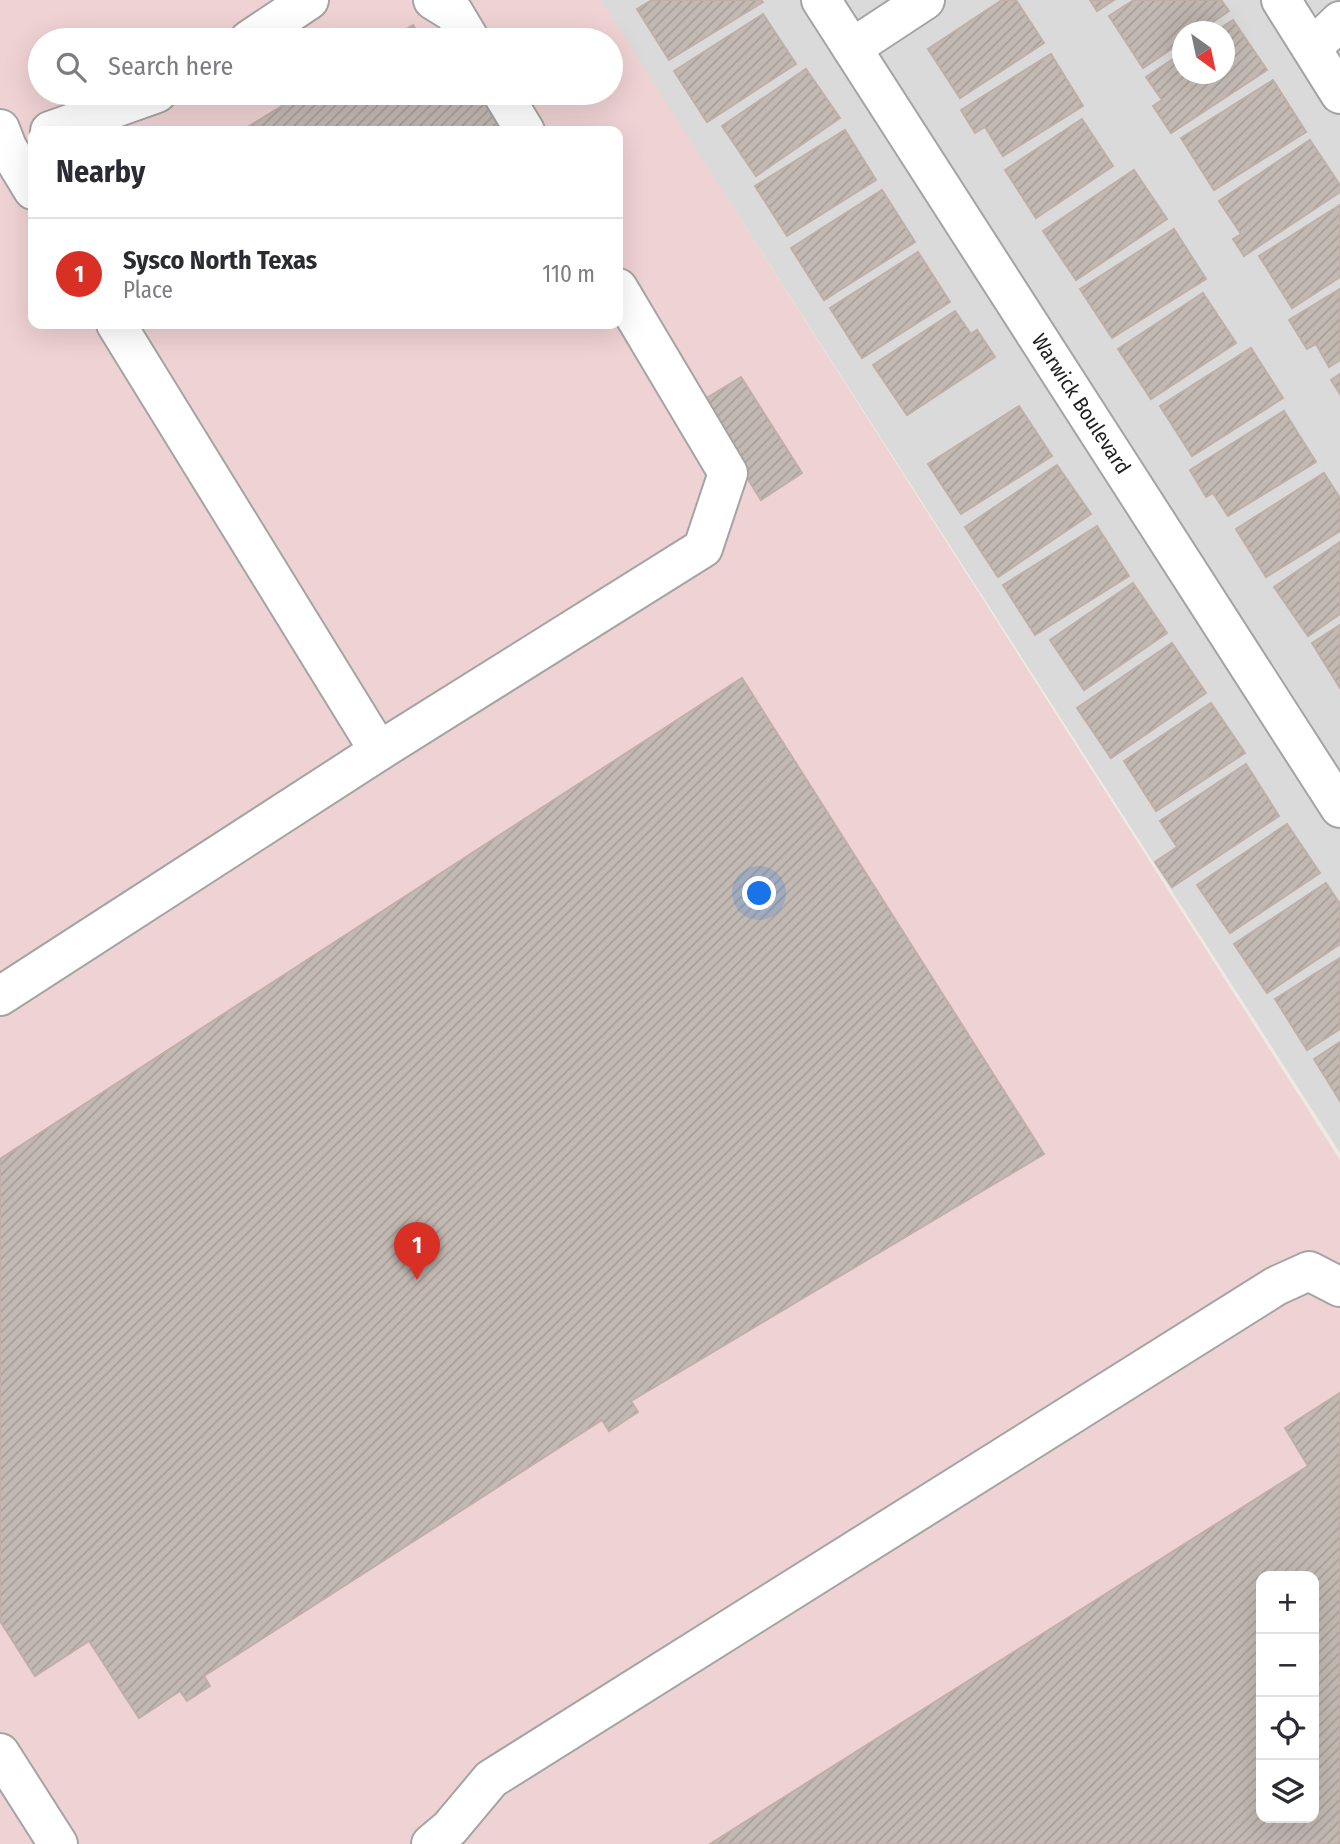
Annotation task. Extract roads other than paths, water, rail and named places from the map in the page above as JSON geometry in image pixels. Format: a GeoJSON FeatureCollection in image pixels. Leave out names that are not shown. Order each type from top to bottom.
{"type":"FeatureCollection","features":[{"type":"Feature","properties":{"kind":"street"},"geometry":{"type":"LineString","coordinates":[[267,28],[309,0]]}},
{"type":"Feature","properties":{"kind":"street"},"geometry":{"type":"LineString","coordinates":[[433,0],[454,13],[463,28]]}},
{"type":"Feature","properties":{"kind":"street","name":"Warwick Boulevard"},"geometry":{"type":"LineString","coordinates":[[821,0],[1340,808]]}},
{"type":"Feature","properties":{"kind":"street"},"geometry":{"type":"LineString","coordinates":[[852,48],[925,0]]}},
{"type":"Feature","properties":{"kind":"street"},"geometry":{"type":"LineString","coordinates":[[1280,0],[1340,94]]}},
{"type":"Feature","properties":{"kind":"street"},"geometry":{"type":"LineString","coordinates":[[1312,48],[1340,21]]}},
{"type":"Feature","properties":{"kind":"street"},"geometry":{"type":"LineString","coordinates":[[64,126],[123,105]]}},
{"type":"Feature","properties":{"kind":"street"},"geometry":{"type":"LineString","coordinates":[[509,105],[522,126]]}},
{"type":"Feature","properties":{"kind":"street"},"geometry":{"type":"LineString","coordinates":[[10,141],[28,179]]}},
{"type":"Feature","properties":{"kind":"street"},"geometry":{"type":"LineString","coordinates":[[0,996],[379,751],[703,548],[728,473],[623,296]]}},
{"type":"Feature","properties":{"kind":"street"},"geometry":{"type":"LineString","coordinates":[[119,329],[379,751]]}},
{"type":"Feature","properties":{"kind":"street"},"geometry":{"type":"LineString","coordinates":[[448,1839],[491,1779],[1276,1286],[1309,1272],[1340,1287]]}},
{"type":"Feature","properties":{"kind":"street"},"geometry":{"type":"LineString","coordinates":[[0,1754],[58,1844]]}},
{"type":"Feature","properties":{"kind":"place","name":"Sysco North Texas"},"geometry":{"type":"Point","coordinates":[417,1280]}}]}
